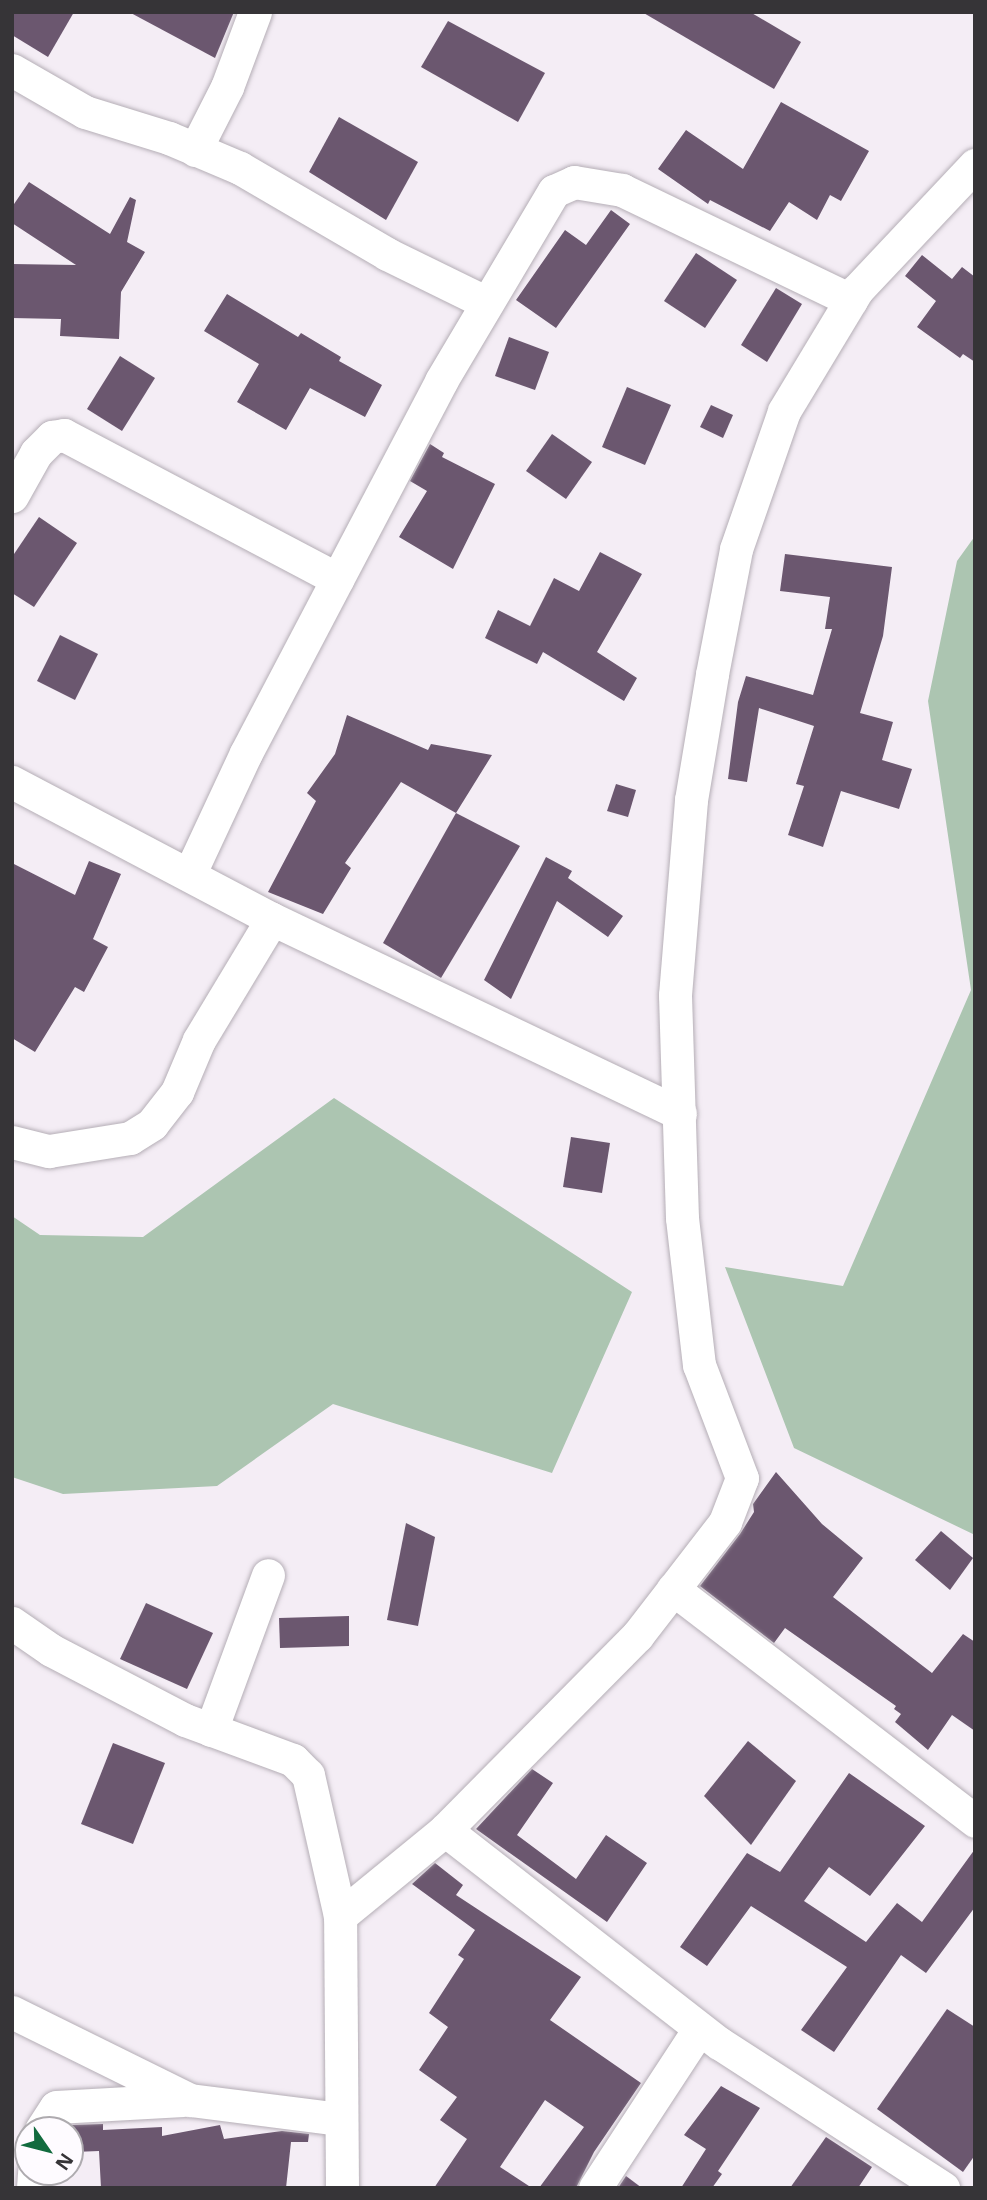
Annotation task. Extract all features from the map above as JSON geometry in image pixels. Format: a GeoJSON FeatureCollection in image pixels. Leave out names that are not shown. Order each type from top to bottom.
{"type":"FeatureCollection","features":[{"type":"Feature","properties":{"kind":"street"},"geometry":{"type":"LineString","coordinates":[[195,150],[227,87],[254,12]]}},
{"type":"Feature","properties":{"kind":"street"},"geometry":{"type":"LineString","coordinates":[[12,69],[85,111],[240,168],[387,254],[487,303]]}},
{"type":"Feature","properties":{"kind":"street"},"geometry":{"type":"LineString","coordinates":[[340,1916],[445,1830],[637,1636],[725,1522],[742,1478],[699,1365],[682,1219],[675,995],[691,800],[736,549],[784,411],[851,300],[975,165]]}},
{"type":"Feature","properties":{"kind":"street"},"geometry":{"type":"LineString","coordinates":[[190,873],[246,752],[337,579],[487,303],[554,191],[574,182],[622,190],[851,300]]}},
{"type":"Feature","properties":{"kind":"street"},"geometry":{"type":"LineString","coordinates":[[12,496],[36,453],[52,437],[64,435],[337,579]]}},
{"type":"Feature","properties":{"kind":"street"},"geometry":{"type":"LineString","coordinates":[[12,782],[190,873],[272,919],[680,1114]]}},
{"type":"Feature","properties":{"kind":"street"},"geometry":{"type":"LineString","coordinates":[[12,1142],[49,1151],[130,1138],[152,1124],[177,1092],[199,1040],[272,919]]}},
{"type":"Feature","properties":{"kind":"street"},"geometry":{"type":"LineString","coordinates":[[211,1730],[268,1575]]}},
{"type":"Feature","properties":{"kind":"street"},"geometry":{"type":"LineString","coordinates":[[673,1589],[975,1821]]}},
{"type":"Feature","properties":{"kind":"street"},"geometry":{"type":"LineString","coordinates":[[12,1623],[51,1650],[211,1730],[293,1760],[308,1775],[340,1916],[342,2188]]}},
{"type":"Feature","properties":{"kind":"street"},"geometry":{"type":"LineString","coordinates":[[445,1830],[699,2029],[943,2188]]}},
{"type":"Feature","properties":{"kind":"street"},"geometry":{"type":"LineString","coordinates":[[12,2012],[190,2099]]}},
{"type":"Feature","properties":{"kind":"street"},"geometry":{"type":"LineString","coordinates":[[596,2188],[699,2029]]}},
{"type":"Feature","properties":{"kind":"street"},"geometry":{"type":"LineString","coordinates":[[50,2116],[56,2107],[190,2099],[341,2119]]}},
{"type":"Feature","properties":{"kind":"green space"},"geometry":{"type":"Polygon","coordinates":[[[975,536],[975,1535],[794,1448],[725,1267],[843,1286],[971,990],[928,701],[957,561],[975,536]]]}},
{"type":"Feature","properties":{"kind":"green space"},"geometry":{"type":"Polygon","coordinates":[[[334,1098],[632,1292],[552,1473],[333,1404],[217,1486],[63,1494],[12,1477],[12,1216],[40,1235],[143,1237],[334,1098]]]}},
{"type":"Feature","properties":{"kind":"building"},"geometry":{"type":"Polygon","coordinates":[[[12,12],[74,12],[48,57],[12,35],[12,12]]]}},
{"type":"Feature","properties":{"kind":"building"},"geometry":{"type":"Polygon","coordinates":[[[129,12],[234,12],[215,58],[129,12]]]}},
{"type":"Feature","properties":{"kind":"building"},"geometry":{"type":"Polygon","coordinates":[[[642,12],[750,12],[801,42],[774,89],[642,12]]]}},
{"type":"Feature","properties":{"kind":"building"},"geometry":{"type":"Polygon","coordinates":[[[448,21],[545,73],[518,122],[421,67],[448,21]]]}},
{"type":"Feature","properties":{"kind":"building"},"geometry":{"type":"Polygon","coordinates":[[[781,102],[869,151],[841,201],[830,195],[817,220],[789,202],[770,231],[710,200],[708,204],[658,169],[686,130],[743,169],[781,102]]]}},
{"type":"Feature","properties":{"kind":"building"},"geometry":{"type":"Polygon","coordinates":[[[339,117],[418,162],[386,220],[309,172],[339,117]]]}},
{"type":"Feature","properties":{"kind":"building"},"geometry":{"type":"Polygon","coordinates":[[[29,182],[110,234],[130,197],[136,200],[127,242],[145,252],[121,292],[119,339],[60,336],[61,319],[12,318],[12,264],[76,265],[12,223],[12,207],[29,182]]]}},
{"type":"Feature","properties":{"kind":"building"},"geometry":{"type":"Polygon","coordinates":[[[611,210],[630,224],[556,328],[516,300],[565,230],[586,245],[611,210]]]}},
{"type":"Feature","properties":{"kind":"building"},"geometry":{"type":"Polygon","coordinates":[[[696,253],[737,280],[705,328],[664,301],[696,253]]]}},
{"type":"Feature","properties":{"kind":"building"},"geometry":{"type":"Polygon","coordinates":[[[922,255],[952,279],[962,267],[975,277],[975,362],[963,354],[960,358],[917,327],[936,301],[905,276],[922,255]]]}},
{"type":"Feature","properties":{"kind":"building"},"geometry":{"type":"Polygon","coordinates":[[[776,288],[802,304],[767,362],[741,345],[776,288]]]}},
{"type":"Feature","properties":{"kind":"building"},"geometry":{"type":"Polygon","coordinates":[[[227,294],[298,337],[301,333],[341,357],[339,361],[382,385],[365,417],[310,388],[286,430],[237,402],[259,364],[204,331],[227,294]]]}},
{"type":"Feature","properties":{"kind":"building"},"geometry":{"type":"Polygon","coordinates":[[[509,337],[549,352],[535,390],[495,376],[509,337]]]}},
{"type":"Feature","properties":{"kind":"building"},"geometry":{"type":"Polygon","coordinates":[[[120,356],[155,378],[122,431],[87,409],[120,356]]]}},
{"type":"Feature","properties":{"kind":"building"},"geometry":{"type":"Polygon","coordinates":[[[627,387],[671,405],[645,465],[602,447],[627,387]]]}},
{"type":"Feature","properties":{"kind":"building"},"geometry":{"type":"Polygon","coordinates":[[[711,405],[733,415],[723,438],[700,427],[711,405]]]}},
{"type":"Feature","properties":{"kind":"building"},"geometry":{"type":"Polygon","coordinates":[[[552,434],[592,462],[566,499],[526,471],[552,434]]]}},
{"type":"Feature","properties":{"kind":"building"},"geometry":{"type":"Polygon","coordinates":[[[430,444],[444,453],[442,457],[495,484],[453,569],[399,537],[427,491],[410,481],[430,444]]]}},
{"type":"Feature","properties":{"kind":"building"},"geometry":{"type":"Polygon","coordinates":[[[39,517],[77,543],[34,607],[12,593],[12,557],[39,517]]]}},
{"type":"Feature","properties":{"kind":"building"},"geometry":{"type":"Polygon","coordinates":[[[600,552],[642,574],[597,652],[637,678],[624,701],[543,652],[537,664],[485,638],[498,610],[530,626],[554,578],[579,591],[600,552]]]}},
{"type":"Feature","properties":{"kind":"building"},"geometry":{"type":"Polygon","coordinates":[[[785,554],[892,567],[883,636],[860,713],[893,722],[882,760],[912,769],[899,809],[841,791],[823,847],[788,835],[804,786],[796,784],[814,726],[759,708],[747,782],[728,779],[738,702],[746,676],[813,695],[832,629],[825,629],[830,597],[780,591],[785,554]]]}},
{"type":"Feature","properties":{"kind":"building"},"geometry":{"type":"Polygon","coordinates":[[[60,635],[98,654],[75,700],[37,681],[60,635]]]}},
{"type":"Feature","properties":{"kind":"building"},"geometry":{"type":"Polygon","coordinates":[[[347,715],[428,750],[431,744],[492,755],[456,813],[401,782],[345,863],[351,868],[323,914],[268,892],[316,801],[307,793],[335,754],[347,715]]]}},
{"type":"Feature","properties":{"kind":"building"},"geometry":{"type":"Polygon","coordinates":[[[616,784],[636,790],[628,817],[607,811],[616,784]]]}},
{"type":"Feature","properties":{"kind":"building"},"geometry":{"type":"Polygon","coordinates":[[[456,813],[520,846],[441,978],[383,943],[456,813]]]}},
{"type":"Feature","properties":{"kind":"building"},"geometry":{"type":"Polygon","coordinates":[[[546,857],[572,871],[568,878],[623,916],[608,937],[557,901],[511,999],[484,980],[546,857]]]}},
{"type":"Feature","properties":{"kind":"building"},"geometry":{"type":"Polygon","coordinates":[[[89,861],[121,874],[93,939],[108,947],[84,992],[75,987],[35,1052],[12,1038],[12,863],[75,895],[89,861]]]}},
{"type":"Feature","properties":{"kind":"building"},"geometry":{"type":"Polygon","coordinates":[[[571,1137],[610,1143],[602,1193],[563,1187],[571,1137]]]}},
{"type":"Feature","properties":{"kind":"building"},"geometry":{"type":"Polygon","coordinates":[[[776,1472],[822,1524],[863,1558],[833,1597],[932,1673],[963,1634],[975,1642],[975,1731],[952,1715],[928,1750],[895,1722],[901,1714],[894,1709],[896,1706],[785,1628],[774,1643],[700,1586],[740,1534],[754,1512],[753,1504],[776,1472]]]}},
{"type":"Feature","properties":{"kind":"building"},"geometry":{"type":"Polygon","coordinates":[[[406,1523],[435,1537],[418,1626],[387,1620],[406,1523]]]}},
{"type":"Feature","properties":{"kind":"building"},"geometry":{"type":"Polygon","coordinates":[[[941,1531],[973,1558],[950,1590],[915,1560],[941,1531]]]}},
{"type":"Feature","properties":{"kind":"building"},"geometry":{"type":"Polygon","coordinates":[[[146,1603],[213,1633],[187,1689],[120,1659],[146,1603]]]}},
{"type":"Feature","properties":{"kind":"building"},"geometry":{"type":"Polygon","coordinates":[[[349,1616],[349,1646],[280,1648],[279,1618],[349,1616]]]}},
{"type":"Feature","properties":{"kind":"building"},"geometry":{"type":"Polygon","coordinates":[[[748,1741],[796,1781],[751,1845],[704,1796],[748,1741]]]}},
{"type":"Feature","properties":{"kind":"building"},"geometry":{"type":"Polygon","coordinates":[[[113,1743],[165,1763],[133,1844],[81,1824],[113,1743]]]}},
{"type":"Feature","properties":{"kind":"building"},"geometry":{"type":"Polygon","coordinates":[[[532,1769],[553,1783],[517,1835],[576,1879],[606,1835],[647,1863],[607,1922],[476,1829],[532,1769]]]}},
{"type":"Feature","properties":{"kind":"building"},"geometry":{"type":"Polygon","coordinates":[[[849,1773],[925,1826],[870,1896],[829,1867],[804,1901],[866,1942],[897,1903],[922,1922],[975,1849],[975,1907],[926,1973],[901,1955],[834,2052],[801,2030],[847,1967],[751,1906],[707,1966],[680,1947],[747,1853],[780,1872],[849,1773]]]}},
{"type":"Feature","properties":{"kind":"building"},"geometry":{"type":"Polygon","coordinates":[[[435,1863],[463,1885],[456,1895],[581,1977],[550,2020],[641,2083],[594,2152],[576,2188],[539,2188],[584,2127],[545,2100],[500,2167],[532,2188],[434,2188],[467,2139],[440,2120],[457,2097],[419,2070],[448,2027],[429,2013],[464,1959],[458,1955],[475,1930],[412,1884],[435,1863]]]}},
{"type":"Feature","properties":{"kind":"building"},"geometry":{"type":"Polygon","coordinates":[[[947,2009],[975,2027],[975,2155],[963,2172],[877,2109],[947,2009]]]}},
{"type":"Feature","properties":{"kind":"building"},"geometry":{"type":"Polygon","coordinates":[[[721,2086],[760,2108],[718,2171],[722,2174],[712,2188],[681,2188],[706,2149],[684,2135],[721,2086]]]}},
{"type":"Feature","properties":{"kind":"building"},"geometry":{"type":"Polygon","coordinates":[[[103,2124],[103,2130],[162,2127],[162,2136],[220,2125],[224,2139],[282,2131],[309,2134],[308,2142],[291,2142],[286,2188],[101,2188],[99,2151],[84,2152],[84,2125],[103,2124]]]}},
{"type":"Feature","properties":{"kind":"building"},"geometry":{"type":"Polygon","coordinates":[[[826,2137],[872,2167],[858,2188],[790,2188],[826,2137]]]}},
{"type":"Feature","properties":{"kind":"building"},"geometry":{"type":"Polygon","coordinates":[[[626,2176],[642,2188],[618,2188],[626,2176]]]}}]}
